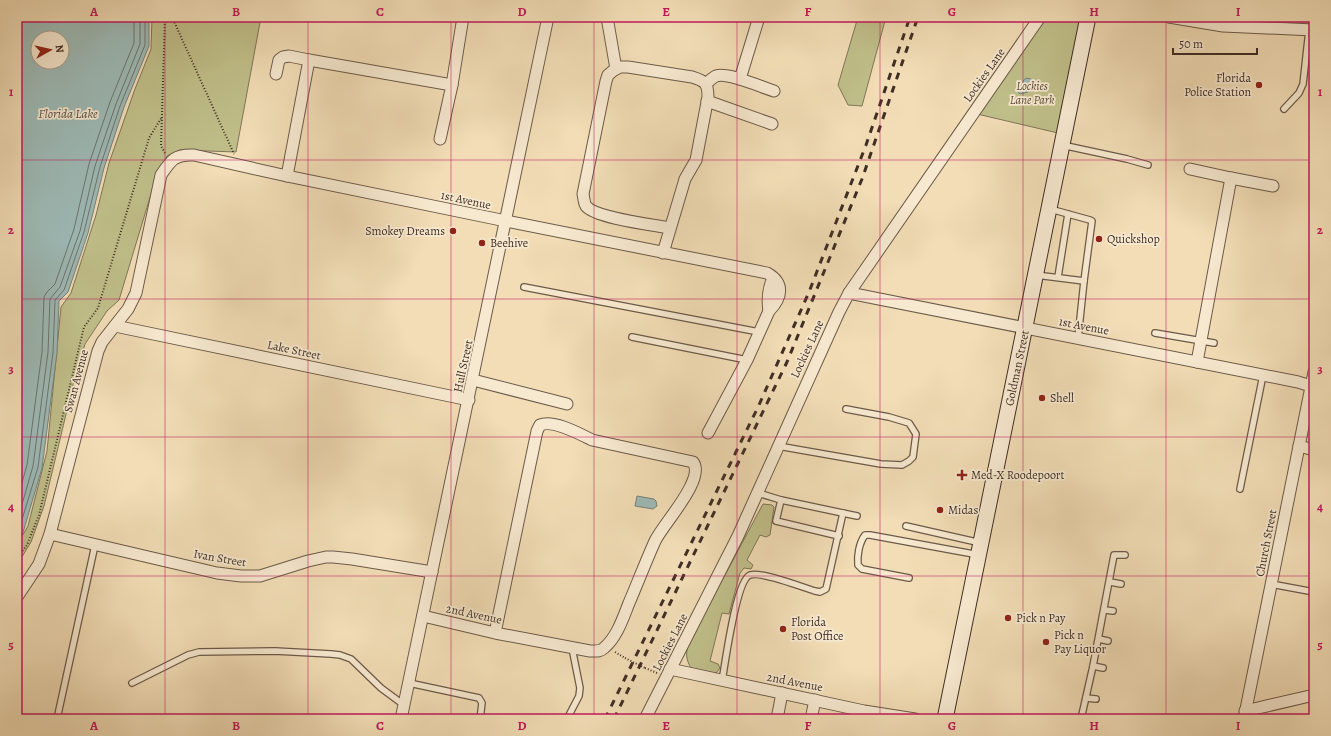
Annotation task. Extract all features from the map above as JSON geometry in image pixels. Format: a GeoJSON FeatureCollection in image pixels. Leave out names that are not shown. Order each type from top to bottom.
{"type":"FeatureCollection","features":[{"type":"Feature","properties":{"kind":"street"},"geometry":{"type":"LineString","coordinates":[[440,139],[452,86],[463,17]]}},
{"type":"Feature","properties":{"kind":"street","name":"Hull Street"},"geometry":{"type":"LineString","coordinates":[[401,719],[548,17]]}},
{"type":"Feature","properties":{"kind":"street"},"geometry":{"type":"LineString","coordinates":[[607,17],[616,69]]}},
{"type":"Feature","properties":{"kind":"street"},"geometry":{"type":"LineString","coordinates":[[740,79],[759,17]]}},
{"type":"Feature","properties":{"kind":"street","name":"Lockies Lane"},"geometry":{"type":"LineString","coordinates":[[645,719],[724,564],[758,493],[838,312],[849,293],[1040,17]]}},
{"type":"Feature","properties":{"kind":"street","name":"Goldman Street"},"geometry":{"type":"LineString","coordinates":[[945,719],[1026,328],[1088,17]]}},
{"type":"Feature","properties":{"kind":"street"},"geometry":{"type":"LineString","coordinates":[[1169,17],[1223,26],[1311,30]]}},
{"type":"Feature","properties":{"kind":"street"},"geometry":{"type":"LineString","coordinates":[[276,74],[279,60],[283,56],[289,56],[452,86]]}},
{"type":"Feature","properties":{"kind":"street"},"geometry":{"type":"LineString","coordinates":[[287,176],[309,60]]}},
{"type":"Feature","properties":{"kind":"street"},"geometry":{"type":"LineString","coordinates":[[663,253],[685,179],[696,160],[708,89],[702,80],[692,77],[628,67],[616,69],[608,75],[603,92],[584,194],[585,205],[590,210],[605,215],[670,228]]}},
{"type":"Feature","properties":{"kind":"street"},"geometry":{"type":"LineString","coordinates":[[706,84],[717,76],[722,76],[740,79],[774,91]]}},
{"type":"Feature","properties":{"kind":"street"},"geometry":{"type":"LineString","coordinates":[[707,101],[772,124]]}},
{"type":"Feature","properties":{"kind":"street","name":"1st Avenue"},"geometry":{"type":"LineString","coordinates":[[170,162],[184,154],[194,155],[287,176],[767,273],[773,278],[770,284],[768,296],[769,311],[759,332]]}},
{"type":"Feature","properties":{"kind":"street","name":"Swan Avenue"},"geometry":{"type":"LineString","coordinates":[[17,597],[39,564],[50,534],[98,351],[102,342],[128,309],[136,293],[161,175],[170,162]]}},
{"type":"Feature","properties":{"kind":"street"},"geometry":{"type":"LineString","coordinates":[[1190,169],[1273,186]]}},
{"type":"Feature","properties":{"kind":"street"},"geometry":{"type":"LineString","coordinates":[[1197,362],[1231,178]]}},
{"type":"Feature","properties":{"kind":"street","name":"1st Avenue"},"geometry":{"type":"LineString","coordinates":[[849,293],[1313,386]]}},
{"type":"Feature","properties":{"kind":"street","name":"Lake Street"},"geometry":{"type":"LineString","coordinates":[[115,326],[469,400]]}},
{"type":"Feature","properties":{"kind":"street"},"geometry":{"type":"LineString","coordinates":[[708,433],[747,360],[759,332]]}},
{"type":"Feature","properties":{"kind":"street","name":"Church Street"},"geometry":{"type":"LineString","coordinates":[[1245,715],[1299,446],[1313,386],[1314,372]]}},
{"type":"Feature","properties":{"kind":"street"},"geometry":{"type":"LineString","coordinates":[[473,380],[567,404]]}},
{"type":"Feature","properties":{"kind":"street","name":"2nd Avenue"},"geometry":{"type":"LineString","coordinates":[[423,616],[495,632],[572,648],[590,651],[599,651],[603,649],[617,631],[656,539],[687,495],[694,480],[696,468],[693,462],[592,440],[578,433],[552,424],[546,423],[540,425],[537,432],[495,632]]}},
{"type":"Feature","properties":{"kind":"street"},"geometry":{"type":"LineString","coordinates":[[1299,446],[1314,450]]}},
{"type":"Feature","properties":{"kind":"street","name":"Ivan Street"},"geometry":{"type":"LineString","coordinates":[[50,534],[217,572],[241,576],[260,576],[326,557],[352,559],[432,572]]}},
{"type":"Feature","properties":{"kind":"street","name":"2nd Avenue"},"geometry":{"type":"LineString","coordinates":[[670,670],[864,711],[915,719]]}},
{"type":"Feature","properties":{"kind":"street"},"geometry":{"type":"LineString","coordinates":[[777,719],[782,693]]}},
{"type":"Feature","properties":{"kind":"street"},"geometry":{"type":"LineString","coordinates":[[1245,715],[1314,695]]}},
{"type":"Feature","properties":{"kind":"street"},"geometry":{"type":"LineString","coordinates":[[811,719],[815,700]]}},
{"type":"Feature","properties":{"kind":"lane"},"geometry":{"type":"LineString","coordinates":[[1284,109],[1299,93],[1302,84],[1311,30]]}},
{"type":"Feature","properties":{"kind":"lane"},"geometry":{"type":"LineString","coordinates":[[1062,145],[1148,165]]}},
{"type":"Feature","properties":{"kind":"lane"},"geometry":{"type":"LineString","coordinates":[[1049,209],[1092,221],[1078,338]]}},
{"type":"Feature","properties":{"kind":"lane"},"geometry":{"type":"LineString","coordinates":[[1058,277],[1068,214]]}},
{"type":"Feature","properties":{"kind":"lane"},"geometry":{"type":"LineString","coordinates":[[1036,275],[1084,280]]}},
{"type":"Feature","properties":{"kind":"lane"},"geometry":{"type":"LineString","coordinates":[[524,287],[759,332]]}},
{"type":"Feature","properties":{"kind":"lane"},"geometry":{"type":"LineString","coordinates":[[1155,333],[1214,343]]}},
{"type":"Feature","properties":{"kind":"lane"},"geometry":{"type":"LineString","coordinates":[[632,337],[747,360]]}},
{"type":"Feature","properties":{"kind":"lane"},"geometry":{"type":"LineString","coordinates":[[1240,489],[1263,375]]}},
{"type":"Feature","properties":{"kind":"lane"},"geometry":{"type":"LineString","coordinates":[[778,446],[881,464],[902,465],[909,462],[913,457],[916,434],[909,423],[889,417],[846,409]]}},
{"type":"Feature","properties":{"kind":"lane"},"geometry":{"type":"LineString","coordinates":[[758,493],[781,500],[857,516]]}},
{"type":"Feature","properties":{"kind":"lane"},"geometry":{"type":"LineString","coordinates":[[781,500],[776,521],[839,536]]}},
{"type":"Feature","properties":{"kind":"lane"},"geometry":{"type":"LineString","coordinates":[[722,681],[741,586],[748,576],[761,574],[820,592],[826,589],[843,513]]}},
{"type":"Feature","properties":{"kind":"lane"},"geometry":{"type":"LineString","coordinates":[[906,526],[980,549]]}},
{"type":"Feature","properties":{"kind":"lane"},"geometry":{"type":"LineString","coordinates":[[909,578],[862,569],[858,565],[857,559],[862,540],[865,536],[870,535],[980,549]]}},
{"type":"Feature","properties":{"kind":"lane"},"geometry":{"type":"LineString","coordinates":[[57,719],[95,544]]}},
{"type":"Feature","properties":{"kind":"lane"},"geometry":{"type":"LineString","coordinates":[[1081,719],[1105,610],[1114,555],[1125,555]]}},
{"type":"Feature","properties":{"kind":"lane"},"geometry":{"type":"LineString","coordinates":[[1110,582],[1121,584]]}},
{"type":"Feature","properties":{"kind":"lane"},"geometry":{"type":"LineString","coordinates":[[1271,584],[1314,592]]}},
{"type":"Feature","properties":{"kind":"lane"},"geometry":{"type":"LineString","coordinates":[[1105,610],[1113,611]]}},
{"type":"Feature","properties":{"kind":"lane"},"geometry":{"type":"LineString","coordinates":[[1099,639],[1108,641]]}},
{"type":"Feature","properties":{"kind":"lane"},"geometry":{"type":"LineString","coordinates":[[567,719],[579,696],[580,688],[572,648]]}},
{"type":"Feature","properties":{"kind":"lane"},"geometry":{"type":"LineString","coordinates":[[132,683],[188,655],[199,652],[274,651],[331,654],[340,655],[351,659],[377,684],[404,706]]}},
{"type":"Feature","properties":{"kind":"lane"},"geometry":{"type":"LineString","coordinates":[[1093,666],[1102,668]]}},
{"type":"Feature","properties":{"kind":"lane"},"geometry":{"type":"LineString","coordinates":[[409,683],[479,698],[482,703],[480,719]]}},
{"type":"Feature","properties":{"kind":"lane"},"geometry":{"type":"LineString","coordinates":[[1086,698],[1096,699]]}},
{"type":"Feature","properties":{"kind":"path"},"geometry":{"type":"LineString","coordinates":[[165,17],[162,146],[170,162]]}},
{"type":"Feature","properties":{"kind":"path"},"geometry":{"type":"LineString","coordinates":[[172,17],[239,166]]}},
{"type":"Feature","properties":{"kind":"path"},"geometry":{"type":"LineString","coordinates":[[17,558],[27,545],[39,514],[84,327],[98,308],[149,138],[162,117]]}},
{"type":"Feature","properties":{"kind":"path"},"geometry":{"type":"LineString","coordinates":[[625,658],[645,668]]}},
{"type":"Feature","properties":{"kind":"green space"},"geometry":{"type":"Polygon","coordinates":[[[152,17],[261,17],[236,152],[180,150],[167,156],[154,184],[119,300],[107,311],[85,344],[73,385],[44,506],[31,542],[17,565],[17,545],[28,526],[47,451],[61,307],[71,293],[96,215],[109,163],[151,49],[152,17]]]}},
{"type":"Feature","properties":{"kind":"green space"},"geometry":{"type":"Polygon","coordinates":[[[858,17],[886,17],[862,106],[848,105],[838,85],[858,17]]]}},
{"type":"Feature","properties":{"kind":"green space","name":"Lockies Lane Park"},"geometry":{"type":"Polygon","coordinates":[[[1044,17],[1082,17],[1058,133],[977,114],[1044,17]]]}},
{"type":"Feature","properties":{"kind":"green space"},"geometry":{"type":"Polygon","coordinates":[[[1191,17],[1314,17],[1314,27],[1224,22],[1191,17]]]}},
{"type":"Feature","properties":{"kind":"green space"},"geometry":{"type":"Polygon","coordinates":[[[763,504],[772,505],[774,507],[770,535],[766,537],[760,535],[747,560],[753,565],[751,569],[744,568],[740,573],[729,614],[722,613],[710,661],[718,664],[720,668],[716,673],[711,673],[691,668],[687,655],[689,642],[763,504]]]}},
{"type":"Feature","properties":{"kind":"water","name":"Florida Lake"},"geometry":{"type":"Polygon","coordinates":[[[17,17],[149,17],[149,46],[124,107],[104,168],[88,233],[68,292],[59,301],[57,353],[42,468],[22,536],[17,543],[17,17]]]}},
{"type":"Feature","properties":{"kind":"water"},"geometry":{"type":"Polygon","coordinates":[[[1026,78],[1031,79],[1033,86],[1028,92],[1020,94],[1017,87],[1023,85],[1023,81],[1026,78]]]}},
{"type":"Feature","properties":{"kind":"water"},"geometry":{"type":"Polygon","coordinates":[[[637,496],[654,499],[657,506],[653,509],[635,506],[637,496]]]}},
{"type":"Feature","properties":{"kind":"railway"},"geometry":{"type":"LineString","coordinates":[[605,719],[759,405],[809,292],[866,145],[910,17]]}},
{"type":"Feature","properties":{"kind":"railway"},"geometry":{"type":"LineString","coordinates":[[614,719],[787,362],[862,179],[918,17]]}},
{"type":"Feature","properties":{"kind":"place","name":"Florida Police Station"},"geometry":{"type":"Point","coordinates":[1259,85]}},
{"type":"Feature","properties":{"kind":"place","name":"Smokey Dreams"},"geometry":{"type":"Point","coordinates":[453,231]}},
{"type":"Feature","properties":{"kind":"place","name":"Quickshop"},"geometry":{"type":"Point","coordinates":[1099,239]}},
{"type":"Feature","properties":{"kind":"place","name":"Beehive"},"geometry":{"type":"Point","coordinates":[482,243]}},
{"type":"Feature","properties":{"kind":"place","name":"Shell"},"geometry":{"type":"Point","coordinates":[1042,398]}},
{"type":"Feature","properties":{"kind":"place","name":"Med-X Roodepoort"},"geometry":{"type":"Point","coordinates":[962,475]}},
{"type":"Feature","properties":{"kind":"place","name":"Midas"},"geometry":{"type":"Point","coordinates":[940,510]}},
{"type":"Feature","properties":{"kind":"place","name":"Pick n Pay"},"geometry":{"type":"Point","coordinates":[1008,618]}},
{"type":"Feature","properties":{"kind":"place","name":"Florida Post Office"},"geometry":{"type":"Point","coordinates":[783,629]}},
{"type":"Feature","properties":{"kind":"place","name":"Pick n Pay Liquor"},"geometry":{"type":"Point","coordinates":[1046,642]}}]}
